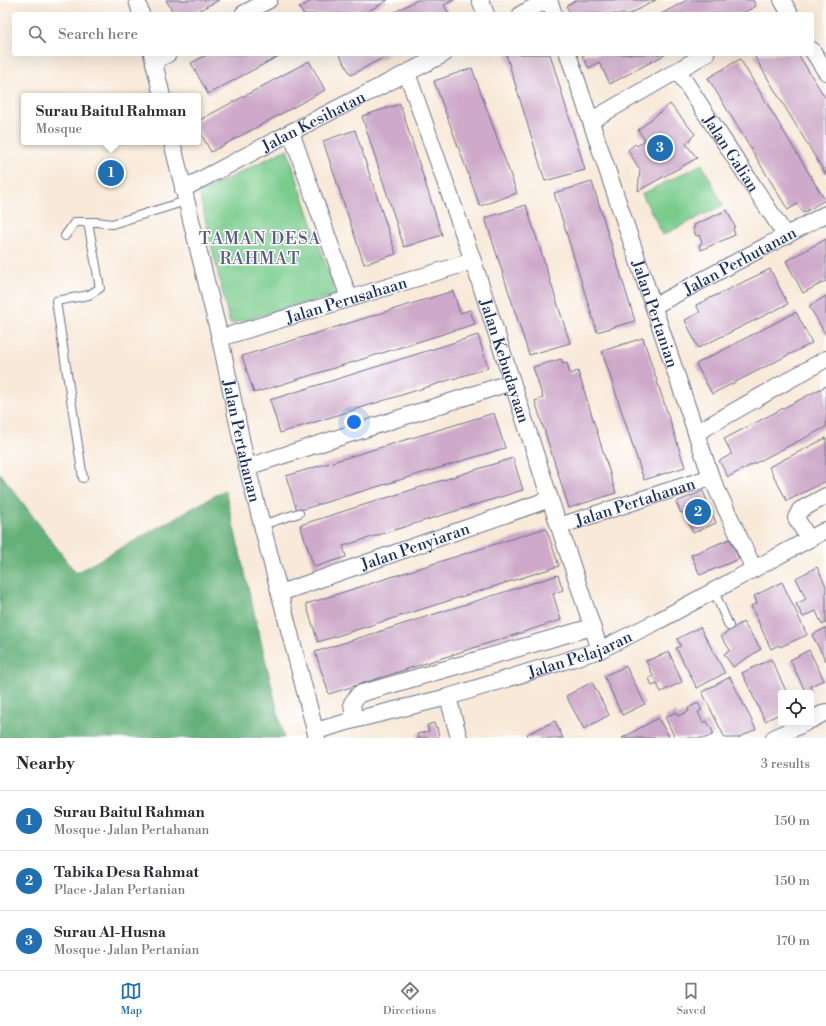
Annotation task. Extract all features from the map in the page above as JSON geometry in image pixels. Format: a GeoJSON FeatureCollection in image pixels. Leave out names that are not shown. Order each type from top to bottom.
{"type":"FeatureCollection","features":[{"type":"Feature","properties":{"kind":"street"},"geometry":{"type":"LineString","coordinates":[[137,0],[140,12]]}},
{"type":"Feature","properties":{"kind":"street"},"geometry":{"type":"LineString","coordinates":[[247,12],[269,0]]}},
{"type":"Feature","properties":{"kind":"street"},"geometry":{"type":"LineString","coordinates":[[480,0],[485,12]]}},
{"type":"Feature","properties":{"kind":"street"},"geometry":{"type":"LineString","coordinates":[[525,12],[549,0],[553,12]]}},
{"type":"Feature","properties":{"kind":"street"},"geometry":{"type":"LineString","coordinates":[[814,53],[826,72]]}},
{"type":"Feature","properties":{"kind":"street"},"geometry":{"type":"LineString","coordinates":[[158,56],[162,93]]}},
{"type":"Feature","properties":{"kind":"street","name":"Jalan Kesihatan"},"geometry":{"type":"LineString","coordinates":[[185,195],[292,132],[440,56]]}},
{"type":"Feature","properties":{"kind":"street","name":"Jalan Pertanian"},"geometry":{"type":"LineString","coordinates":[[569,56],[592,120],[711,477],[754,569]]}},
{"type":"Feature","properties":{"kind":"street"},"geometry":{"type":"LineString","coordinates":[[592,120],[703,56]]}},
{"type":"Feature","properties":{"kind":"street","name":"Jalan Galian"},"geometry":{"type":"LineString","coordinates":[[678,71],[786,236]]}},
{"type":"Feature","properties":{"kind":"street","name":"Jalan Kebudayaan"},"geometry":{"type":"LineString","coordinates":[[407,73],[473,261],[600,650]]}},
{"type":"Feature","properties":{"kind":"street"},"geometry":{"type":"LineString","coordinates":[[292,132],[349,298]]}},
{"type":"Feature","properties":{"kind":"street","name":"Jalan Pertahanan"},"geometry":{"type":"LineString","coordinates":[[173,145],[220,338],[247,467],[316,735]]}},
{"type":"Feature","properties":{"kind":"street","name":"Jalan Perhutanan"},"geometry":{"type":"LineString","coordinates":[[654,306],[826,214]]}},
{"type":"Feature","properties":{"kind":"street","name":"Jalan Perusahaan"},"geometry":{"type":"LineString","coordinates":[[220,338],[473,261]]}},
{"type":"Feature","properties":{"kind":"street"},"geometry":{"type":"LineString","coordinates":[[696,433],[826,359]]}},
{"type":"Feature","properties":{"kind":"street"},"geometry":{"type":"LineString","coordinates":[[247,467],[512,382]]}},
{"type":"Feature","properties":{"kind":"street","name":"Jalan Pertahanan"},"geometry":{"type":"LineString","coordinates":[[559,526],[711,477]]}},
{"type":"Feature","properties":{"kind":"street"},"geometry":{"type":"LineString","coordinates":[[809,539],[796,518],[800,510],[826,496]]}},
{"type":"Feature","properties":{"kind":"street","name":"Jalan Penyiaran"},"geometry":{"type":"LineString","coordinates":[[280,593],[550,499]]}},
{"type":"Feature","properties":{"kind":"street","name":"Jalan Pelajaran"},"geometry":{"type":"LineString","coordinates":[[316,735],[354,720],[448,697],[600,650],[714,591],[826,530]]}},
{"type":"Feature","properties":{"kind":"street"},"geometry":{"type":"LineString","coordinates":[[354,720],[352,703],[359,694],[592,627]]}},
{"type":"Feature","properties":{"kind":"street"},"geometry":{"type":"LineString","coordinates":[[448,697],[458,738]]}},
{"type":"Feature","properties":{"kind":"street"},"geometry":{"type":"LineString","coordinates":[[814,718],[826,712]]}},
{"type":"Feature","properties":{"kind":"street"},"geometry":{"type":"LineString","coordinates":[[774,738],[799,726]]}},
{"type":"Feature","properties":{"kind":"lane"},"geometry":{"type":"LineString","coordinates":[[65,236],[75,222],[112,224],[185,195]]}},
{"type":"Feature","properties":{"kind":"lane"},"geometry":{"type":"LineString","coordinates":[[83,478],[56,301],[89,295],[100,288],[88,222]]}},
{"type":"Feature","properties":{"kind":"lane"},"geometry":{"type":"LineString","coordinates":[[262,525],[299,514]]}},
{"type":"Feature","properties":{"kind":"lane"},"geometry":{"type":"LineString","coordinates":[[714,591],[729,626]]}},
{"type":"Feature","properties":{"kind":"green space"},"geometry":{"type":"Polygon","coordinates":[[[287,149],[336,295],[230,324],[199,193],[287,149]]]}},
{"type":"Feature","properties":{"kind":"green space"},"geometry":{"type":"Polygon","coordinates":[[[702,164],[723,205],[663,235],[642,194],[702,164]]]}},
{"type":"Feature","properties":{"kind":"green space"},"geometry":{"type":"Polygon","coordinates":[[[0,473],[76,573],[225,490],[284,738],[0,738],[0,473]]]}},
{"type":"Feature","properties":{"kind":"building"},"geometry":{"type":"Polygon","coordinates":[[[166,0],[219,0],[196,12],[173,12],[166,0]]]}},
{"type":"Feature","properties":{"kind":"building"},"geometry":{"type":"Polygon","coordinates":[[[313,0],[388,0],[367,12],[302,12],[299,8],[313,0]]]}},
{"type":"Feature","properties":{"kind":"building"},"geometry":{"type":"Polygon","coordinates":[[[417,0],[454,0],[444,5],[448,12],[395,12],[417,0]]]}},
{"type":"Feature","properties":{"kind":"building"},"geometry":{"type":"Polygon","coordinates":[[[576,0],[656,0],[634,12],[570,12],[566,6],[576,0]]]}},
{"type":"Feature","properties":{"kind":"building"},"geometry":{"type":"Polygon","coordinates":[[[687,0],[753,0],[756,6],[745,12],[665,12],[687,0]]]}},
{"type":"Feature","properties":{"kind":"building"},"geometry":{"type":"Polygon","coordinates":[[[204,56],[279,56],[208,94],[191,63],[204,56]]]}},
{"type":"Feature","properties":{"kind":"building"},"geometry":{"type":"Polygon","coordinates":[[[340,56],[386,56],[351,75],[340,56]]]}},
{"type":"Feature","properties":{"kind":"building"},"geometry":{"type":"Polygon","coordinates":[[[507,56],[551,56],[585,170],[545,181],[507,56]]]}},
{"type":"Feature","properties":{"kind":"building"},"geometry":{"type":"Polygon","coordinates":[[[582,56],[662,56],[610,84],[599,62],[589,68],[582,56]]]}},
{"type":"Feature","properties":{"kind":"building"},"geometry":{"type":"Polygon","coordinates":[[[754,56],[799,56],[826,99],[826,175],[754,56]]]}},
{"type":"Feature","properties":{"kind":"building"},"geometry":{"type":"Polygon","coordinates":[[[740,59],[825,200],[803,213],[797,204],[788,210],[708,78],[740,59]]]}},
{"type":"Feature","properties":{"kind":"building"},"geometry":{"type":"Polygon","coordinates":[[[309,61],[325,90],[211,152],[201,134],[201,119],[309,61]]]}},
{"type":"Feature","properties":{"kind":"building"},"geometry":{"type":"Polygon","coordinates":[[[472,68],[517,193],[480,206],[434,81],[472,68]]]}},
{"type":"Feature","properties":{"kind":"building"},"geometry":{"type":"Polygon","coordinates":[[[400,104],[442,235],[404,247],[362,116],[400,104]]]}},
{"type":"Feature","properties":{"kind":"building"},"geometry":{"type":"Polygon","coordinates":[[[670,104],[695,134],[686,144],[697,158],[638,191],[640,170],[628,150],[635,144],[637,146],[645,140],[638,130],[670,104]]]}},
{"type":"Feature","properties":{"kind":"building"},"geometry":{"type":"Polygon","coordinates":[[[355,130],[396,254],[364,264],[323,141],[355,130]]]}},
{"type":"Feature","properties":{"kind":"building"},"geometry":{"type":"Polygon","coordinates":[[[592,182],[635,321],[597,332],[554,193],[592,182]]]}},
{"type":"Feature","properties":{"kind":"building"},"geometry":{"type":"Polygon","coordinates":[[[526,205],[570,343],[529,355],[485,218],[526,205]]]}},
{"type":"Feature","properties":{"kind":"building"},"geometry":{"type":"Polygon","coordinates":[[[727,210],[735,227],[733,228],[735,235],[701,250],[699,245],[702,243],[699,235],[696,236],[693,228],[695,227],[694,225],[727,210]]]}},
{"type":"Feature","properties":{"kind":"building"},"geometry":{"type":"Polygon","coordinates":[[[826,239],[826,281],[803,293],[786,261],[826,239]]]}},
{"type":"Feature","properties":{"kind":"building"},"geometry":{"type":"Polygon","coordinates":[[[770,269],[788,304],[698,348],[685,320],[700,312],[696,305],[770,269]]]}},
{"type":"Feature","properties":{"kind":"building"},"geometry":{"type":"Polygon","coordinates":[[[453,291],[460,313],[470,310],[475,324],[254,393],[242,356],[453,291]]]}},
{"type":"Feature","properties":{"kind":"building"},"geometry":{"type":"Polygon","coordinates":[[[826,296],[826,335],[809,306],[826,296]]]}},
{"type":"Feature","properties":{"kind":"building"},"geometry":{"type":"Polygon","coordinates":[[[796,312],[812,343],[712,394],[696,364],[796,312]]]}},
{"type":"Feature","properties":{"kind":"building"},"geometry":{"type":"Polygon","coordinates":[[[478,335],[488,368],[280,433],[270,400],[478,335]]]}},
{"type":"Feature","properties":{"kind":"building"},"geometry":{"type":"Polygon","coordinates":[[[643,338],[685,467],[644,480],[602,351],[643,338]]]}},
{"type":"Feature","properties":{"kind":"building"},"geometry":{"type":"Polygon","coordinates":[[[561,359],[563,364],[567,363],[570,374],[578,371],[616,493],[569,508],[535,401],[543,398],[533,367],[561,359]]]}},
{"type":"Feature","properties":{"kind":"building"},"geometry":{"type":"Polygon","coordinates":[[[826,386],[826,427],[728,477],[719,461],[732,454],[724,439],[826,386]]]}},
{"type":"Feature","properties":{"kind":"building"},"geometry":{"type":"Polygon","coordinates":[[[494,413],[505,448],[297,511],[286,476],[494,413]]]}},
{"type":"Feature","properties":{"kind":"building"},"geometry":{"type":"Polygon","coordinates":[[[826,438],[826,481],[787,501],[769,467],[826,438]]]}},
{"type":"Feature","properties":{"kind":"building"},"geometry":{"type":"Polygon","coordinates":[[[513,458],[523,490],[343,546],[346,557],[314,567],[300,525],[513,458]]]}},
{"type":"Feature","properties":{"kind":"building"},"geometry":{"type":"Polygon","coordinates":[[[703,491],[716,523],[693,533],[684,512],[681,513],[676,502],[703,491]]]}},
{"type":"Feature","properties":{"kind":"building"},"geometry":{"type":"Polygon","coordinates":[[[546,528],[559,566],[318,642],[306,604],[546,528]]]}},
{"type":"Feature","properties":{"kind":"building"},"geometry":{"type":"Polygon","coordinates":[[[730,539],[739,559],[700,575],[691,555],[730,539]]]}},
{"type":"Feature","properties":{"kind":"building"},"geometry":{"type":"Polygon","coordinates":[[[817,567],[826,586],[826,623],[822,625],[816,611],[803,617],[796,604],[806,599],[796,578],[817,567]]]}},
{"type":"Feature","properties":{"kind":"building"},"geometry":{"type":"Polygon","coordinates":[[[558,575],[563,590],[553,594],[561,620],[329,694],[315,652],[558,575]]]}},
{"type":"Feature","properties":{"kind":"building"},"geometry":{"type":"Polygon","coordinates":[[[782,582],[807,635],[780,647],[779,645],[771,649],[751,606],[757,603],[754,596],[782,582]]]}},
{"type":"Feature","properties":{"kind":"building"},"geometry":{"type":"Polygon","coordinates":[[[743,622],[761,649],[733,667],[724,654],[730,650],[721,636],[743,622]]]}},
{"type":"Feature","properties":{"kind":"building"},"geometry":{"type":"Polygon","coordinates":[[[700,627],[725,673],[697,688],[676,648],[681,646],[677,639],[700,627]]]}},
{"type":"Feature","properties":{"kind":"building"},"geometry":{"type":"Polygon","coordinates":[[[826,628],[826,661],[812,635],[826,628]]]}},
{"type":"Feature","properties":{"kind":"building"},"geometry":{"type":"Polygon","coordinates":[[[809,650],[824,680],[810,686],[812,690],[805,690],[790,660],[809,650]]]}},
{"type":"Feature","properties":{"kind":"building"},"geometry":{"type":"Polygon","coordinates":[[[669,652],[682,682],[661,692],[657,684],[652,686],[649,678],[653,676],[646,661],[669,652]]]}},
{"type":"Feature","properties":{"kind":"building"},"geometry":{"type":"Polygon","coordinates":[[[771,659],[786,690],[778,690],[778,714],[765,721],[742,673],[771,659]]]}},
{"type":"Feature","properties":{"kind":"building"},"geometry":{"type":"Polygon","coordinates":[[[626,666],[645,704],[622,715],[604,676],[626,666]]]}},
{"type":"Feature","properties":{"kind":"building"},"geometry":{"type":"Polygon","coordinates":[[[730,677],[756,729],[738,738],[725,738],[702,692],[730,677]]]}},
{"type":"Feature","properties":{"kind":"building"},"geometry":{"type":"Polygon","coordinates":[[[592,682],[609,715],[584,729],[566,696],[592,682]]]}},
{"type":"Feature","properties":{"kind":"building"},"geometry":{"type":"Polygon","coordinates":[[[698,703],[702,710],[698,712],[703,723],[707,721],[714,734],[706,738],[675,738],[665,717],[676,712],[678,716],[689,711],[688,708],[698,703]]]}},
{"type":"Feature","properties":{"kind":"building"},"geometry":{"type":"Polygon","coordinates":[[[658,718],[670,738],[622,738],[658,718]]]}},
{"type":"Feature","properties":{"kind":"building"},"geometry":{"type":"Polygon","coordinates":[[[555,721],[563,738],[529,738],[527,734],[555,721]]]}},
{"type":"Feature","properties":{"kind":"building"},"geometry":{"type":"Polygon","coordinates":[[[434,723],[435,727],[437,727],[439,738],[418,738],[417,734],[429,731],[427,725],[434,723]]]}},
{"type":"Feature","properties":{"kind":"place","name":"Surau Al-Husna"},"geometry":{"type":"Point","coordinates":[660,148]}},
{"type":"Feature","properties":{"kind":"place","name":"Surau Baitul Rahman"},"geometry":{"type":"Point","coordinates":[111,173]}},
{"type":"Feature","properties":{"kind":"place","name":"Tabika Desa Rahmat"},"geometry":{"type":"Point","coordinates":[698,512]}},
{"type":"Feature","properties":{"kind":"district","name":"TAMAN DESA RAHMAT"},"geometry":{"type":"Point","coordinates":[260,248]}}]}
